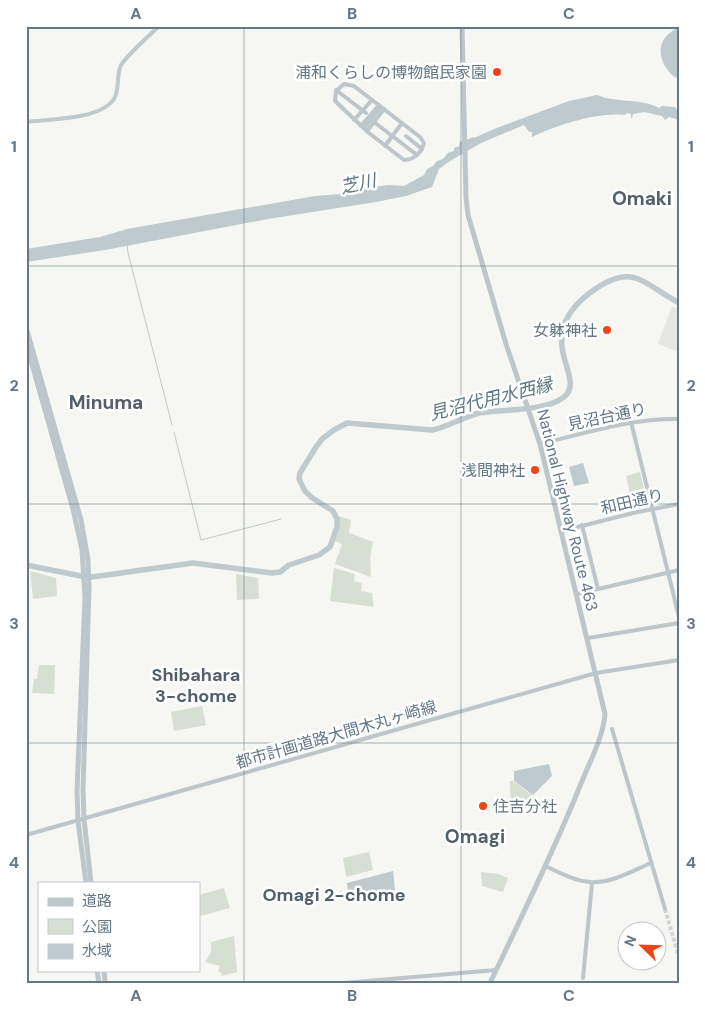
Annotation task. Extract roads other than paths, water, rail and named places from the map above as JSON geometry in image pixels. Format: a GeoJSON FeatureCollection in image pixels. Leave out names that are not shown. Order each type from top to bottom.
{"type":"FeatureCollection","features":[{"type":"Feature","properties":{"kind":"highway","name":"National Highway Route 463"},"geometry":{"type":"LineString","coordinates":[[462,26],[466,207],[506,344],[540,444],[605,714],[603,726],[575,798],[490,983]]}},
{"type":"Feature","properties":{"kind":"highway"},"geometry":{"type":"LineString","coordinates":[[26,327],[84,533],[88,570],[84,671],[77,769],[86,882]]}},
{"type":"Feature","properties":{"kind":"highway"},"geometry":{"type":"LineString","coordinates":[[26,344],[74,509],[81,541],[85,584],[85,633]]}},
{"type":"Feature","properties":{"kind":"highway"},"geometry":{"type":"LineString","coordinates":[[81,820],[91,882]]}},
{"type":"Feature","properties":{"kind":"street"},"geometry":{"type":"LineString","coordinates":[[341,85],[352,85],[424,141],[422,149],[412,159],[404,160],[337,104],[336,90],[341,85]]}},
{"type":"Feature","properties":{"kind":"street"},"geometry":{"type":"LineString","coordinates":[[336,90],[364,112]]}},
{"type":"Feature","properties":{"kind":"street"},"geometry":{"type":"LineString","coordinates":[[354,120],[364,112],[372,100]]}},
{"type":"Feature","properties":{"kind":"street"},"geometry":{"type":"LineString","coordinates":[[364,128],[374,122],[381,107]]}},
{"type":"Feature","properties":{"kind":"street"},"geometry":{"type":"LineString","coordinates":[[364,128],[381,107]]}},
{"type":"Feature","properties":{"kind":"street"},"geometry":{"type":"LineString","coordinates":[[374,122],[417,155]]}},
{"type":"Feature","properties":{"kind":"street"},"geometry":{"type":"LineString","coordinates":[[385,146],[402,124]]}},
{"type":"Feature","properties":{"kind":"street"},"geometry":{"type":"LineString","coordinates":[[401,142],[411,130]]}},
{"type":"Feature","properties":{"kind":"street"},"geometry":{"type":"LineString","coordinates":[[406,136],[422,149]]}},
{"type":"Feature","properties":{"kind":"street","name":"見沼台通り"},"geometry":{"type":"LineString","coordinates":[[540,444],[631,422],[679,418]]}},
{"type":"Feature","properties":{"kind":"street"},"geometry":{"type":"LineString","coordinates":[[631,422],[679,617]]}},
{"type":"Feature","properties":{"kind":"street","name":"和田通り"},"geometry":{"type":"LineString","coordinates":[[562,531],[679,504]]}},
{"type":"Feature","properties":{"kind":"street"},"geometry":{"type":"LineString","coordinates":[[582,525],[598,589]]}},
{"type":"Feature","properties":{"kind":"street"},"geometry":{"type":"LineString","coordinates":[[577,594],[679,570]]}},
{"type":"Feature","properties":{"kind":"street"},"geometry":{"type":"LineString","coordinates":[[588,638],[679,623]]}},
{"type":"Feature","properties":{"kind":"street","name":"都市計画道路大間木丸ヶ崎線"},"geometry":{"type":"LineString","coordinates":[[26,835],[596,673],[679,660]]}},
{"type":"Feature","properties":{"kind":"street"},"geometry":{"type":"LineString","coordinates":[[612,729],[665,909]]}},
{"type":"Feature","properties":{"kind":"street"},"geometry":{"type":"LineString","coordinates":[[545,866],[580,881],[592,883],[607,880],[651,863]]}},
{"type":"Feature","properties":{"kind":"street"},"geometry":{"type":"LineString","coordinates":[[583,978],[592,883]]}},
{"type":"Feature","properties":{"kind":"street"},"geometry":{"type":"LineString","coordinates":[[344,983],[496,970]]}},
{"type":"Feature","properties":{"kind":"water"},"geometry":{"type":"Polygon","coordinates":[[[679,26],[679,79],[666,68],[661,56],[661,50],[665,37],[679,26]]]}},
{"type":"Feature","properties":{"kind":"water"},"geometry":{"type":"Polygon","coordinates":[[[597,95],[645,103],[659,108],[662,106],[675,107],[677,110],[678,107],[679,120],[669,117],[665,120],[662,116],[644,112],[633,114],[632,118],[631,114],[627,113],[625,115],[602,115],[565,124],[532,137],[532,132],[529,132],[524,125],[481,143],[450,161],[439,169],[432,187],[406,196],[268,219],[105,250],[26,262],[26,249],[100,237],[127,229],[315,196],[341,194],[389,185],[404,186],[424,175],[427,169],[437,161],[454,151],[454,148],[459,146],[460,141],[474,138],[569,101],[597,95]]]}},
{"type":"Feature","properties":{"kind":"water"},"geometry":{"type":"Polygon","coordinates":[[[583,463],[589,483],[574,486],[569,467],[583,463]]]}},
{"type":"Feature","properties":{"kind":"water"},"geometry":{"type":"Polygon","coordinates":[[[549,764],[552,776],[533,795],[514,781],[514,771],[549,764]]]}},
{"type":"Feature","properties":{"kind":"water"},"geometry":{"type":"Polygon","coordinates":[[[393,871],[395,890],[349,902],[347,883],[393,871]]]}},
{"type":"Feature","properties":{"kind":"waterway"},"geometry":{"type":"LineString","coordinates":[[26,122],[86,115],[107,106],[116,95],[121,65],[133,50],[159,26]]}},
{"type":"Feature","properties":{"kind":"waterway"},"geometry":{"type":"LineString","coordinates":[[127,244],[172,425]]}},
{"type":"Feature","properties":{"kind":"waterway","name":"見沼代用水西縁"},"geometry":{"type":"LineString","coordinates":[[92,577],[193,563],[272,573],[280,572],[289,565],[319,555],[330,547],[337,527],[337,519],[333,511],[305,491],[299,479],[300,473],[316,447],[322,439],[334,430],[347,423],[432,430],[479,413],[526,409],[550,404],[560,400],[567,394],[570,386],[563,352],[562,338],[565,324],[574,308],[591,292],[617,278],[636,278],[679,303]]}},
{"type":"Feature","properties":{"kind":"waterway"},"geometry":{"type":"LineString","coordinates":[[174,432],[201,540],[281,519]]}},
{"type":"Feature","properties":{"kind":"waterway","name":"見沼代用水西縁"},"geometry":{"type":"LineString","coordinates":[[26,565],[81,576]]}},
{"type":"Feature","properties":{"kind":"tunnel"},"geometry":{"type":"LineString","coordinates":[[665,909],[679,957]]}},
{"type":"Feature","properties":{"kind":"place","name":"浦和くらしの博物館民家園"},"geometry":{"type":"Point","coordinates":[497,72]}},
{"type":"Feature","properties":{"kind":"place","name":"女躰神社"},"geometry":{"type":"Point","coordinates":[607,330]}},
{"type":"Feature","properties":{"kind":"place","name":"浅間神社"},"geometry":{"type":"Point","coordinates":[535,470]}},
{"type":"Feature","properties":{"kind":"place","name":"住吉分社"},"geometry":{"type":"Point","coordinates":[483,806]}},
{"type":"Feature","properties":{"kind":"district","name":"Omaki"},"geometry":{"type":"Point","coordinates":[642,198]}},
{"type":"Feature","properties":{"kind":"district","name":"Minuma"},"geometry":{"type":"Point","coordinates":[106,402]}},
{"type":"Feature","properties":{"kind":"district","name":"Shibahara 3-chome"},"geometry":{"type":"Point","coordinates":[196,685]}},
{"type":"Feature","properties":{"kind":"district","name":"Omagi"},"geometry":{"type":"Point","coordinates":[475,836]}},
{"type":"Feature","properties":{"kind":"district","name":"Omagi 2-chome"},"geometry":{"type":"Point","coordinates":[334,895]}},
{"type":"Feature","properties":{"kind":"water label","name":"芝川"},"geometry":{"type":"Point","coordinates":[358,184]}}]}
